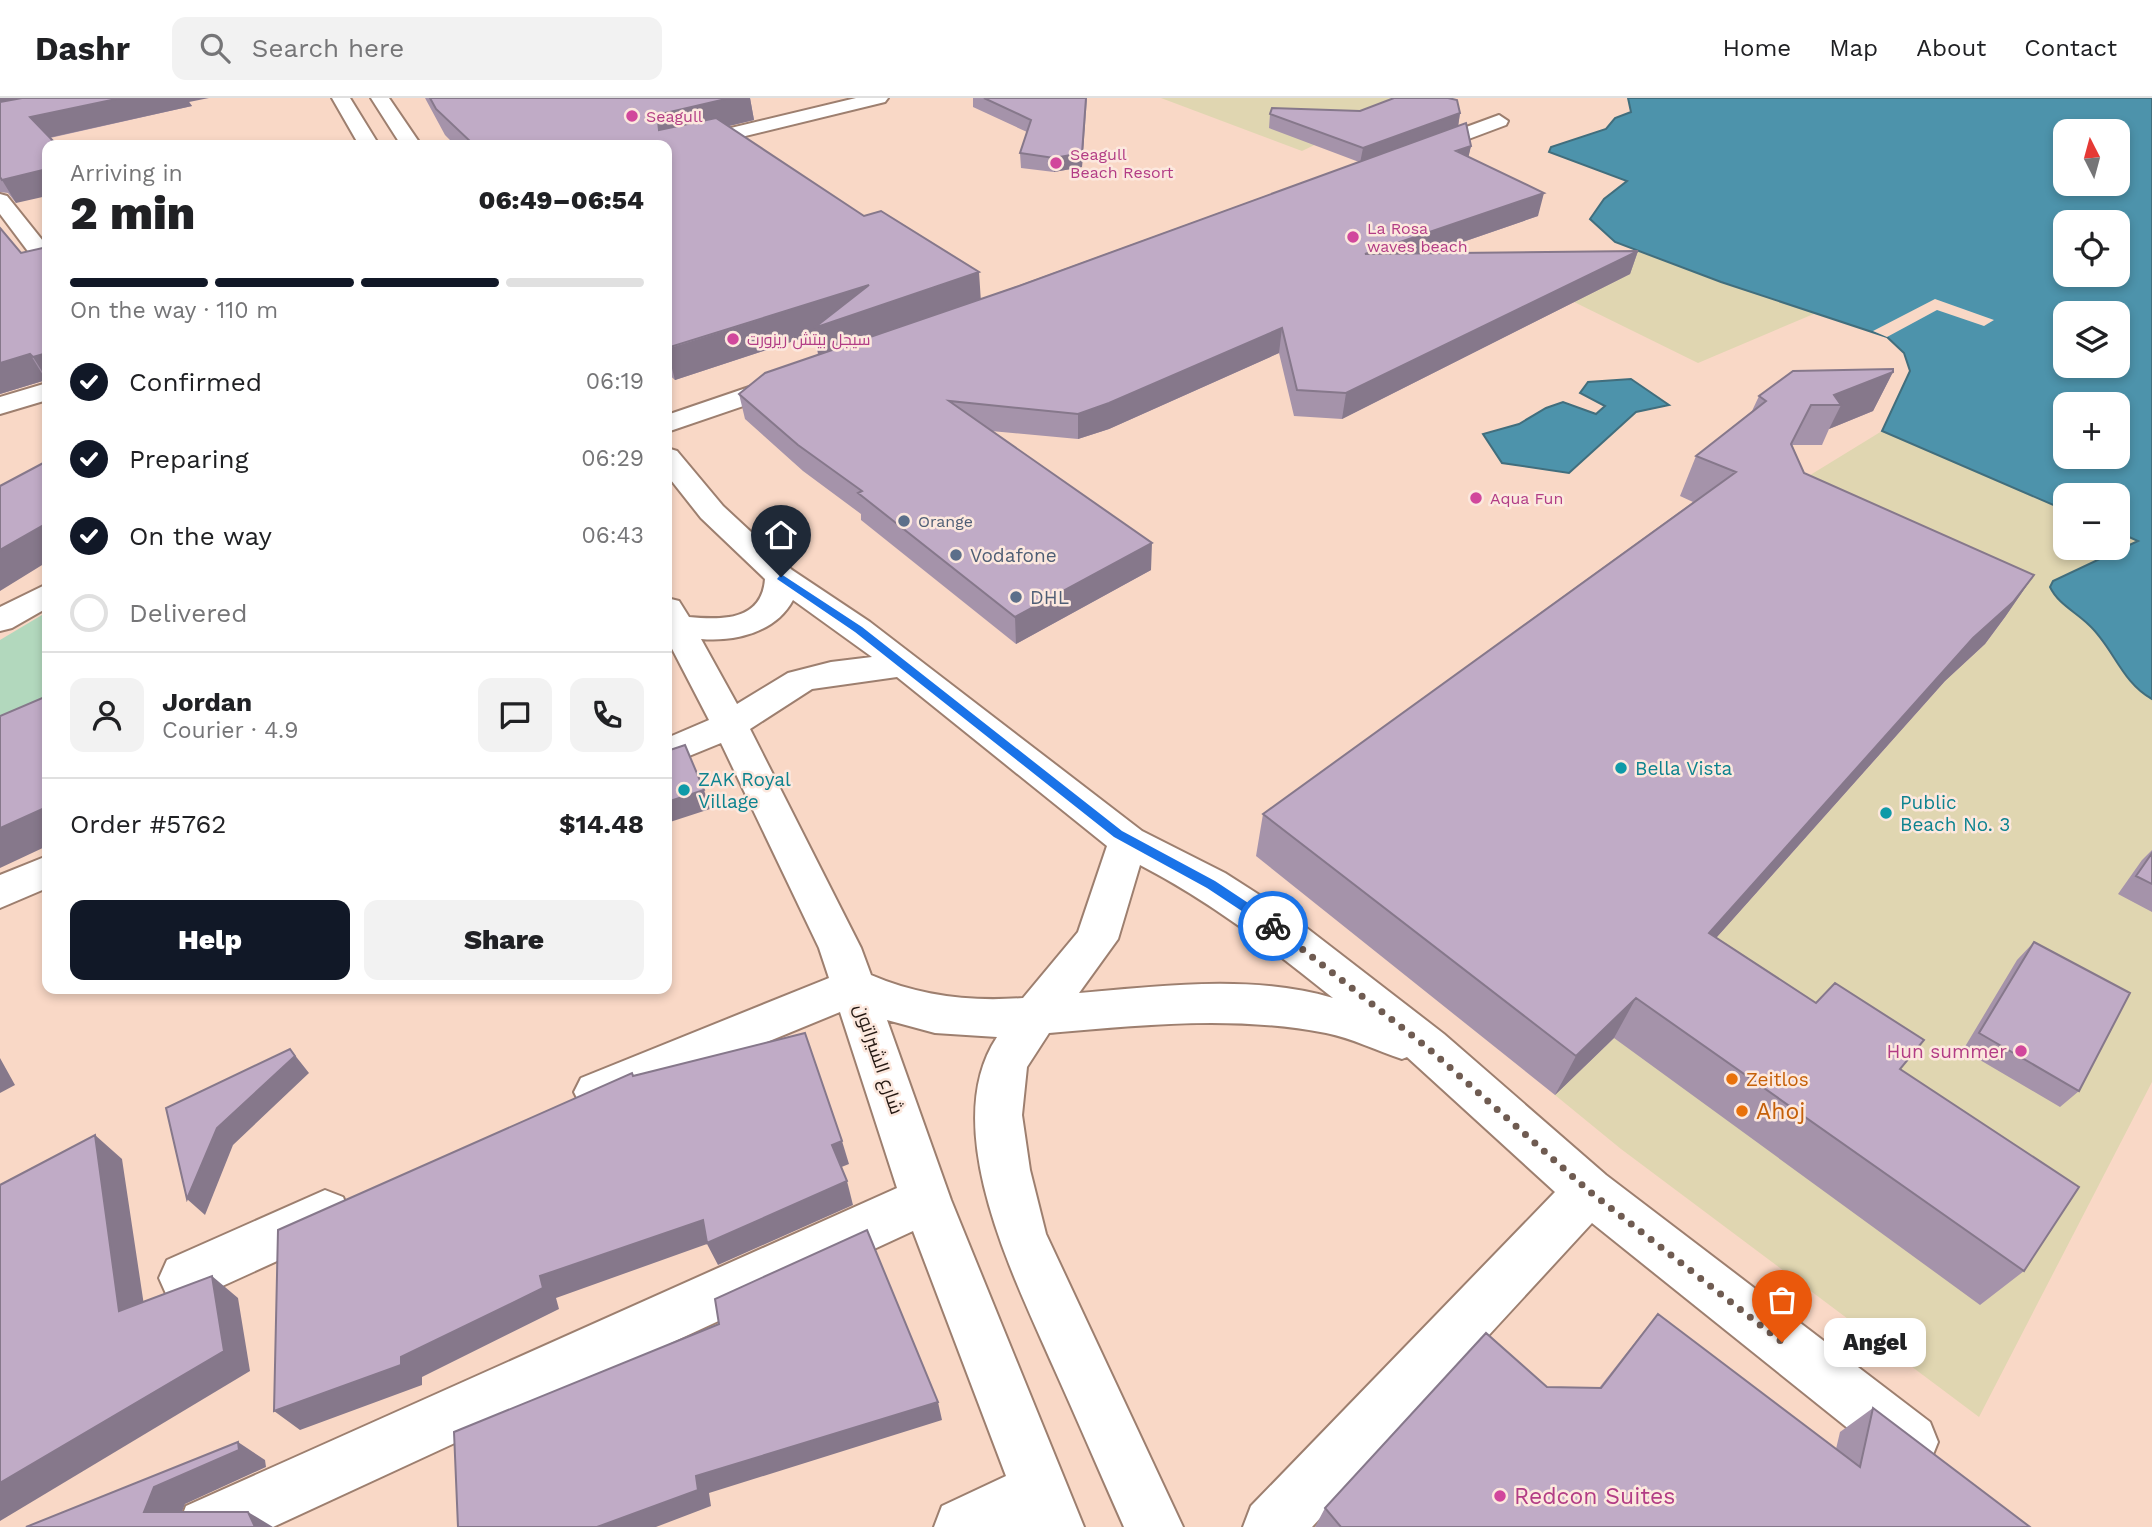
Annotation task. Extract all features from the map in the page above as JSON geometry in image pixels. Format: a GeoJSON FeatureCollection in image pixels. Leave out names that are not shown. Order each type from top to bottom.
{"type":"FeatureCollection","features":[{"type":"Feature","properties":{"kind":"street"},"geometry":{"type":"LineString","coordinates":[[341,98],[366,140]]}},
{"type":"Feature","properties":{"kind":"street"},"geometry":{"type":"LineString","coordinates":[[380,98],[408,140]]}},
{"type":"Feature","properties":{"kind":"street"},"geometry":{"type":"LineString","coordinates":[[672,148],[879,98]]}},
{"type":"Feature","properties":{"kind":"street"},"geometry":{"type":"LineString","coordinates":[[1395,160],[1499,121]]}},
{"type":"Feature","properties":{"kind":"street"},"geometry":{"type":"LineString","coordinates":[[3,207],[42,255]]}},
{"type":"Feature","properties":{"kind":"street"},"geometry":{"type":"LineString","coordinates":[[672,422],[810,374]]}},
{"type":"Feature","properties":{"kind":"street"},"geometry":{"type":"LineString","coordinates":[[0,406],[42,393]]}},
{"type":"Feature","properties":{"kind":"street"},"geometry":{"type":"LineString","coordinates":[[672,463],[712,512],[781,577],[858,629],[1128,841],[1211,884],[1271,924],[1428,1048],[1589,1191],[1941,1467]]}},
{"type":"Feature","properties":{"kind":"street"},"geometry":{"type":"LineString","coordinates":[[672,616],[712,631],[751,622],[768,612],[778,601],[782,588],[781,577]]}},
{"type":"Feature","properties":{"kind":"street"},"geometry":{"type":"LineString","coordinates":[[0,621],[42,597]]}},
{"type":"Feature","properties":{"kind":"street","name":"شارع الشيراتون"},"geometry":{"type":"LineString","coordinates":[[672,618],[730,725],[840,948],[926,1200],[1048,1508]]}},
{"type":"Feature","properties":{"kind":"street"},"geometry":{"type":"LineString","coordinates":[[672,750],[730,725],[800,681],[831,673],[904,665]]}},
{"type":"Feature","properties":{"kind":"street"},"geometry":{"type":"LineString","coordinates":[[1128,841],[1097,939],[1037,1013],[1005,1063],[998,1115],[1006,1170],[1022,1237],[1154,1527]]}},
{"type":"Feature","properties":{"kind":"street"},"geometry":{"type":"LineString","coordinates":[[0,892],[42,874]]}},
{"type":"Feature","properties":{"kind":"street"},"geometry":{"type":"LineString","coordinates":[[557,1110],[854,987],[893,1004],[935,1014],[990,1018],[1180,1003],[1264,1005],[1329,1015],[1428,1048]]}},
{"type":"Feature","properties":{"kind":"street"},"geometry":{"type":"LineString","coordinates":[[1272,1527],[1589,1191]]}},
{"type":"Feature","properties":{"kind":"street"},"geometry":{"type":"LineString","coordinates":[[185,1278],[371,1194]]}},
{"type":"Feature","properties":{"kind":"street"},"geometry":{"type":"LineString","coordinates":[[207,1527],[926,1200]]}},
{"type":"Feature","properties":{"kind":"street"},"geometry":{"type":"LineString","coordinates":[[963,1527],[1048,1508]]}},
{"type":"Feature","properties":{"kind":"green space"},"geometry":{"type":"Polygon","coordinates":[[[42,615],[42,704],[0,721],[0,640],[42,615]]]}},
{"type":"Feature","properties":{"kind":"sand"},"geometry":{"type":"Polygon","coordinates":[[[1161,98],[1425,98],[1362,122],[1302,151],[1161,98]]]}},
{"type":"Feature","properties":{"kind":"sand"},"geometry":{"type":"Polygon","coordinates":[[[1639,250],[1816,313],[1698,363],[1568,299],[1639,250]]]}},
{"type":"Feature","properties":{"kind":"sand"},"geometry":{"type":"Polygon","coordinates":[[[1882,431],[2053,505],[2053,560],[2098,560],[2053,581],[2050,587],[2091,626],[2122,671],[2152,699],[2152,1082],[1979,1417],[1621,1149],[1555,1095],[1710,945],[1945,681],[1985,644],[2005,617],[1763,504],[1882,431]]]}},
{"type":"Feature","properties":{"kind":"sand"},"geometry":{"type":"Polygon","coordinates":[[[2130,537],[2139,541],[2130,545],[2130,537]]]}},
{"type":"Feature","properties":{"kind":"water"},"geometry":{"type":"Polygon","coordinates":[[[1628,98],[2152,98],[2152,699],[2133,684],[2097,634],[2062,603],[2050,587],[2053,581],[2098,560],[2130,560],[2130,545],[2138,541],[2130,537],[2130,483],[2053,483],[2053,505],[1882,431],[1910,371],[1904,353],[1887,337],[1721,282],[1615,242],[1590,219],[1604,199],[1627,181],[1549,152],[1551,147],[1606,129],[1615,118],[1631,112],[1628,98]]]}},
{"type":"Feature","properties":{"kind":"water"},"geometry":{"type":"Polygon","coordinates":[[[1631,379],[1669,405],[1636,412],[1569,473],[1502,463],[1483,434],[1519,424],[1546,408],[1563,402],[1596,414],[1605,406],[1580,393],[1588,382],[1631,379]]]}},
{"type":"Feature","properties":{"kind":"pier"},"geometry":{"type":"Polygon","coordinates":[[[1935,299],[1994,320],[1984,326],[1937,310],[1887,337],[1873,331],[1935,299]]]}},
{"type":"Feature","properties":{"kind":"building"},"geometry":{"type":"Polygon","coordinates":[[[22,98],[121,98],[30,117],[52,140],[42,140],[42,170],[2,180],[0,102],[22,98]]]}},
{"type":"Feature","properties":{"kind":"building"},"geometry":{"type":"Polygon","coordinates":[[[430,98],[730,98],[651,118],[658,121],[659,130],[716,118],[864,216],[881,211],[979,272],[814,328],[869,285],[672,346],[672,140],[469,140],[436,109],[430,98]]]}},
{"type":"Feature","properties":{"kind":"building"},"geometry":{"type":"Polygon","coordinates":[[[984,98],[1086,98],[1082,153],[1054,158],[1020,153],[1031,120],[984,98]]]}},
{"type":"Feature","properties":{"kind":"building"},"geometry":{"type":"Polygon","coordinates":[[[1394,98],[1457,100],[1460,113],[1363,148],[1270,114],[1272,108],[1360,111],[1394,98]]]}},
{"type":"Feature","properties":{"kind":"building"},"geometry":{"type":"Polygon","coordinates":[[[1466,123],[1471,146],[1456,151],[1544,193],[1365,254],[1638,251],[1346,393],[1297,390],[1282,328],[1078,414],[949,401],[1152,543],[1015,617],[858,493],[862,491],[798,445],[739,394],[765,373],[1016,287],[1466,123]]]}},
{"type":"Feature","properties":{"kind":"building"},"geometry":{"type":"Polygon","coordinates":[[[0,228],[21,253],[42,248],[42,354],[33,357],[30,354],[0,363],[0,228]]]}},
{"type":"Feature","properties":{"kind":"building","name":"Bella Vista"},"geometry":{"type":"Polygon","coordinates":[[[1893,369],[1893,372],[1834,395],[1841,405],[1811,405],[1791,444],[1804,473],[2034,575],[2013,602],[1973,638],[1709,933],[1816,1003],[1835,983],[1924,1040],[1900,1069],[2079,1187],[2024,1271],[1636,998],[1576,1056],[1263,814],[1736,472],[1696,456],[1766,401],[1759,396],[1793,371],[1893,369]]]}},
{"type":"Feature","properties":{"kind":"building"},"geometry":{"type":"Polygon","coordinates":[[[42,464],[42,526],[0,550],[0,486],[42,464]]]}},
{"type":"Feature","properties":{"kind":"building"},"geometry":{"type":"Polygon","coordinates":[[[42,698],[42,809],[0,828],[0,716],[42,698]]]}},
{"type":"Feature","properties":{"kind":"building"},"geometry":{"type":"Polygon","coordinates":[[[685,745],[704,790],[672,800],[672,749],[685,745]]]}},
{"type":"Feature","properties":{"kind":"building"},"geometry":{"type":"Polygon","coordinates":[[[2152,853],[2152,884],[2136,876],[2152,853]]]}},
{"type":"Feature","properties":{"kind":"building"},"geometry":{"type":"Polygon","coordinates":[[[2034,942],[2130,993],[2079,1091],[1979,1033],[2034,942]]]}},
{"type":"Feature","properties":{"kind":"building"},"geometry":{"type":"Polygon","coordinates":[[[805,1033],[842,1141],[832,1145],[847,1181],[707,1243],[703,1220],[540,1276],[543,1288],[401,1357],[401,1365],[274,1411],[278,1230],[632,1073],[633,1076],[805,1033]]]}},
{"type":"Feature","properties":{"kind":"building"},"geometry":{"type":"Polygon","coordinates":[[[290,1049],[295,1056],[217,1128],[187,1199],[166,1108],[290,1049]]]}},
{"type":"Feature","properties":{"kind":"building"},"geometry":{"type":"Polygon","coordinates":[[[95,1135],[119,1311],[212,1276],[224,1351],[0,1483],[0,1185],[95,1135]]]}},
{"type":"Feature","properties":{"kind":"building"},"geometry":{"type":"Polygon","coordinates":[[[867,1230],[938,1402],[696,1476],[698,1490],[597,1527],[458,1527],[454,1432],[719,1324],[715,1299],[867,1230]]]}},
{"type":"Feature","properties":{"kind":"building"},"geometry":{"type":"Polygon","coordinates":[[[1658,1314],[1860,1467],[1873,1408],[2030,1527],[1341,1527],[1325,1508],[1486,1333],[1547,1387],[1601,1388],[1658,1314]]]}},
{"type":"Feature","properties":{"kind":"building"},"geometry":{"type":"Polygon","coordinates":[[[238,1442],[239,1450],[154,1487],[144,1512],[248,1512],[255,1527],[26,1527],[238,1442]]]}},
{"type":"Feature","properties":{"kind":"way so far"},"geometry":{"type":"LineString","coordinates":[[1273,926],[1428,1048],[1589,1191],[1782,1342]]}},
{"type":"Feature","properties":{"kind":"place","name":"Seagull"},"geometry":{"type":"Point","coordinates":[632,116]}},
{"type":"Feature","properties":{"kind":"place","name":"Seagull Beach Resort"},"geometry":{"type":"Point","coordinates":[1056,163]}},
{"type":"Feature","properties":{"kind":"place","name":"La Rosa waves beach"},"geometry":{"type":"Point","coordinates":[1353,237]}},
{"type":"Feature","properties":{"kind":"place","name":"سيجل بيتش ريزورت"},"geometry":{"type":"Point","coordinates":[733,339]}},
{"type":"Feature","properties":{"kind":"place","name":"Aqua Fun"},"geometry":{"type":"Point","coordinates":[1476,498]}},
{"type":"Feature","properties":{"kind":"place","name":"Orange"},"geometry":{"type":"Point","coordinates":[904,521]}},
{"type":"Feature","properties":{"kind":"place","name":"Vodafone"},"geometry":{"type":"Point","coordinates":[956,555]}},
{"type":"Feature","properties":{"kind":"place","name":"DHL"},"geometry":{"type":"Point","coordinates":[1016,597]}},
{"type":"Feature","properties":{"kind":"place","name":"Bella Vista"},"geometry":{"type":"Point","coordinates":[1621,768]}},
{"type":"Feature","properties":{"kind":"place","name":"ZAK Royal Village"},"geometry":{"type":"Point","coordinates":[684,790]}},
{"type":"Feature","properties":{"kind":"place","name":"Public Beach No. 3"},"geometry":{"type":"Point","coordinates":[1886,813]}},
{"type":"Feature","properties":{"kind":"place","name":"Hun summer"},"geometry":{"type":"Point","coordinates":[2021,1051]}},
{"type":"Feature","properties":{"kind":"place","name":"Zeitlos"},"geometry":{"type":"Point","coordinates":[1732,1079]}},
{"type":"Feature","properties":{"kind":"place","name":"Ahoj"},"geometry":{"type":"Point","coordinates":[1742,1111]}},
{"type":"Feature","properties":{"kind":"place","name":"Angel"},"geometry":{"type":"Point","coordinates":[1782,1342]}},
{"type":"Feature","properties":{"kind":"place","name":"Redcon Suites"},"geometry":{"type":"Point","coordinates":[1500,1496]}},
{"type":"Feature","properties":{"kind":"route"},"geometry":{"type":"LineString","coordinates":[[781,577],[858,629],[1118,834],[1211,884],[1273,926]]}}]}
